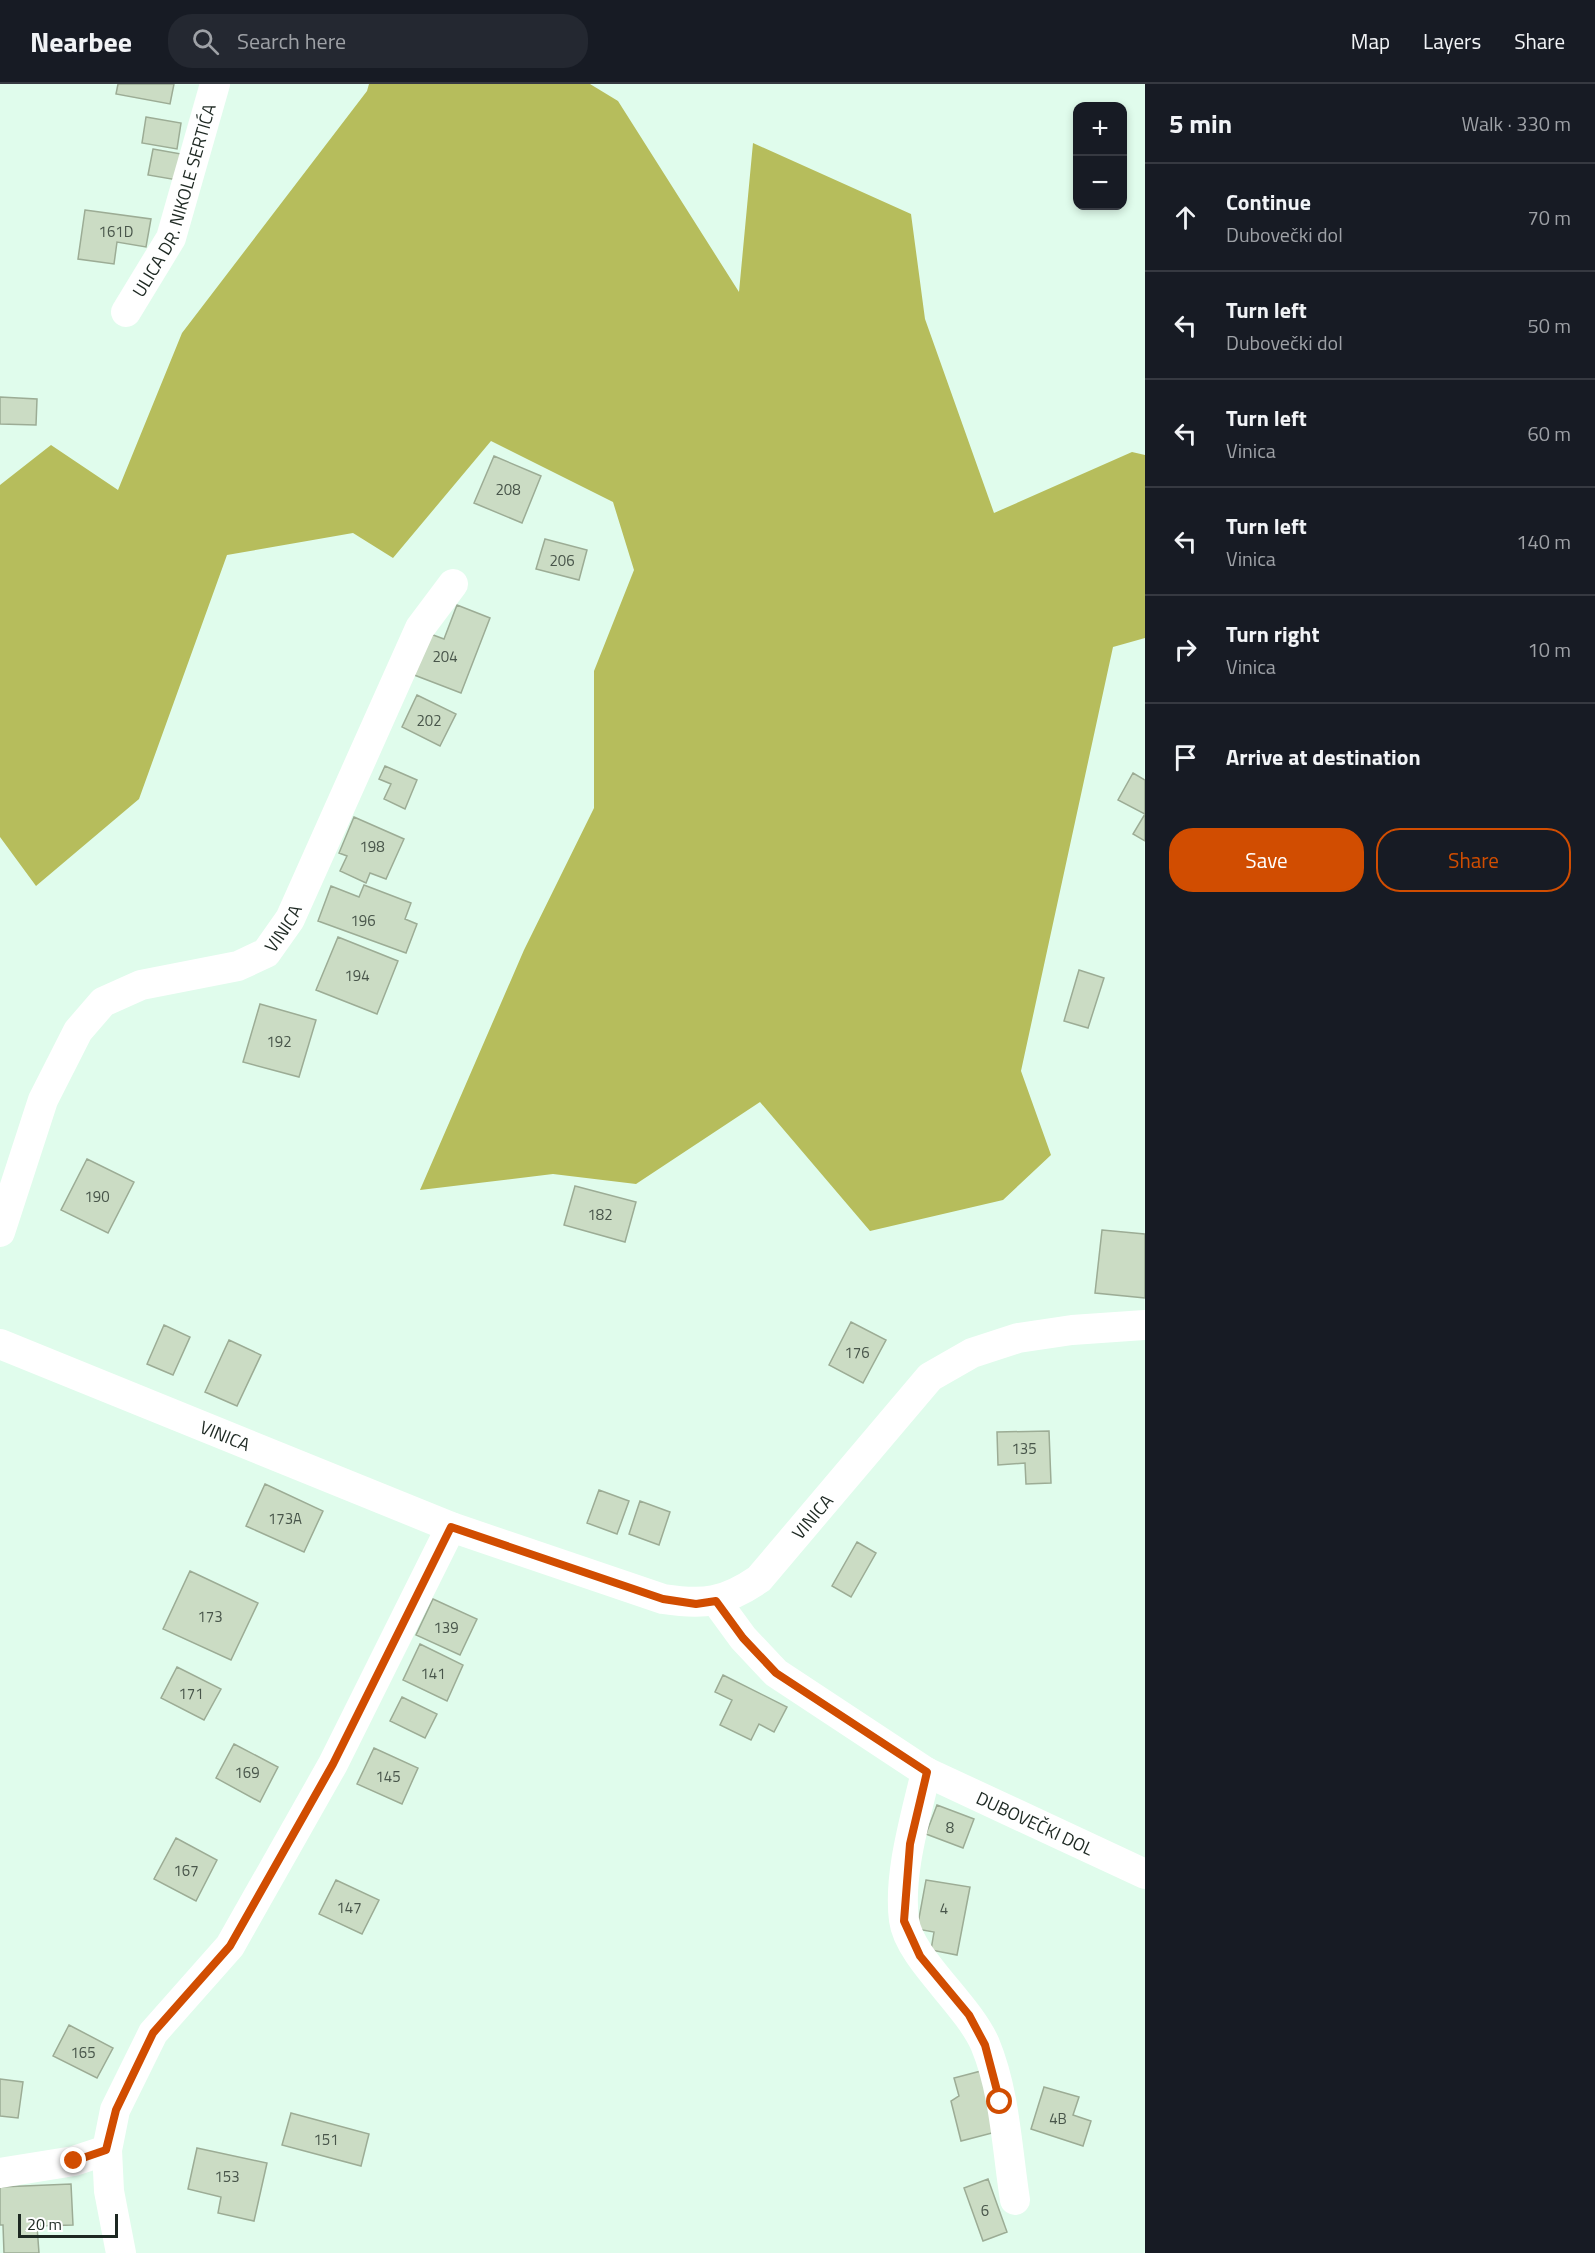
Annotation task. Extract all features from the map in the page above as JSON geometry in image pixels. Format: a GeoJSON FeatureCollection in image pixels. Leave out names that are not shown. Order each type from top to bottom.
{"type":"FeatureCollection","features":[{"type":"Feature","properties":{"kind":"street","name":"ULICA DR. NIKOLE SERTIĆA"},"geometry":{"type":"LineString","coordinates":[[126,312],[171,238],[215,84]]}},
{"type":"Feature","properties":{"kind":"street","name":"VINICA"},"geometry":{"type":"LineString","coordinates":[[0,1232],[43,1100],[78,1030],[104,1002],[141,986],[247,962],[266,953],[290,919],[420,628],[453,584]]}},
{"type":"Feature","properties":{"kind":"street","name":"VINICA"},"geometry":{"type":"LineString","coordinates":[[0,1344],[451,1527],[663,1599],[696,1604],[738,1594],[759,1579],[930,1377],[972,1353],[1018,1338],[1072,1330],[1145,1324]]}},
{"type":"Feature","properties":{"kind":"street"},"geometry":{"type":"LineString","coordinates":[[121,2253],[109,2191],[106,2150],[116,2110],[153,2033],[230,1946],[333,1764],[451,1527]]}},
{"type":"Feature","properties":{"kind":"street","name":"DUBOVEČKI DOL"},"geometry":{"type":"LineString","coordinates":[[716,1601],[743,1638],[776,1673],[927,1772],[1145,1874]]}},
{"type":"Feature","properties":{"kind":"street"},"geometry":{"type":"LineString","coordinates":[[927,1772],[910,1844],[904,1921],[920,1956],[969,2015],[985,2045],[1000,2102],[1015,2200]]}},
{"type":"Feature","properties":{"kind":"street"},"geometry":{"type":"LineString","coordinates":[[0,2173],[74,2161],[106,2150]]}},
{"type":"Feature","properties":{"kind":"green space"},"geometry":{"type":"Polygon","coordinates":[[[369,84],[590,84],[618,101],[739,292],[753,143],[911,214],[925,319],[994,513],[1132,452],[1145,455],[1145,638],[1113,647],[1021,1071],[1051,1155],[1003,1200],[870,1231],[760,1102],[636,1184],[553,1174],[420,1190],[524,950],[594,808],[594,671],[634,570],[613,502],[491,441],[393,558],[353,533],[227,555],[139,799],[36,886],[0,837],[0,485],[51,445],[118,490],[182,333],[367,91],[369,84]]]}},
{"type":"Feature","properties":{"kind":"building"},"geometry":{"type":"Polygon","coordinates":[[[118,84],[174,84],[170,104],[116,94],[118,84]]]}},
{"type":"Feature","properties":{"kind":"building"},"geometry":{"type":"Polygon","coordinates":[[[146,117],[181,123],[177,149],[142,143],[146,117]]]}},
{"type":"Feature","properties":{"kind":"building"},"geometry":{"type":"Polygon","coordinates":[[[153,149],[187,155],[183,181],[148,175],[153,149]]]}},
{"type":"Feature","properties":{"kind":"building"},"geometry":{"type":"Polygon","coordinates":[[[85,210],[151,219],[146,247],[117,242],[114,264],[78,259],[85,210]]]}},
{"type":"Feature","properties":{"kind":"building"},"geometry":{"type":"Polygon","coordinates":[[[0,397],[37,399],[36,425],[0,424],[0,397]]]}},
{"type":"Feature","properties":{"kind":"building"},"geometry":{"type":"Polygon","coordinates":[[[494,456],[541,476],[522,523],[474,503],[494,456]]]}},
{"type":"Feature","properties":{"kind":"building"},"geometry":{"type":"Polygon","coordinates":[[[545,539],[587,550],[579,580],[536,569],[545,539]]]}},
{"type":"Feature","properties":{"kind":"building"},"geometry":{"type":"Polygon","coordinates":[[[457,605],[490,618],[461,693],[409,673],[425,632],[444,639],[457,605]]]}},
{"type":"Feature","properties":{"kind":"building"},"geometry":{"type":"Polygon","coordinates":[[[417,695],[456,714],[440,746],[402,727],[417,695]]]}},
{"type":"Feature","properties":{"kind":"building"},"geometry":{"type":"Polygon","coordinates":[[[385,766],[417,780],[405,809],[384,799],[391,784],[379,779],[385,766]]]}},
{"type":"Feature","properties":{"kind":"building"},"geometry":{"type":"Polygon","coordinates":[[[1133,773],[1145,780],[1145,814],[1118,800],[1133,773]]]}},
{"type":"Feature","properties":{"kind":"building"},"geometry":{"type":"Polygon","coordinates":[[[1145,814],[1145,841],[1133,834],[1145,814]]]}},
{"type":"Feature","properties":{"kind":"building"},"geometry":{"type":"Polygon","coordinates":[[[354,817],[404,839],[386,879],[370,873],[366,883],[340,871],[347,856],[339,853],[354,817]]]}},
{"type":"Feature","properties":{"kind":"building"},"geometry":{"type":"Polygon","coordinates":[[[364,885],[411,903],[405,919],[417,924],[406,953],[318,921],[331,886],[359,897],[364,885]]]}},
{"type":"Feature","properties":{"kind":"building"},"geometry":{"type":"Polygon","coordinates":[[[338,937],[398,961],[377,1014],[316,990],[338,937]]]}},
{"type":"Feature","properties":{"kind":"building"},"geometry":{"type":"Polygon","coordinates":[[[1079,970],[1104,978],[1088,1028],[1064,1021],[1079,970]]]}},
{"type":"Feature","properties":{"kind":"building"},"geometry":{"type":"Polygon","coordinates":[[[260,1004],[316,1020],[299,1077],[243,1062],[260,1004]]]}},
{"type":"Feature","properties":{"kind":"building"},"geometry":{"type":"Polygon","coordinates":[[[87,1159],[134,1182],[108,1233],[61,1210],[87,1159]]]}},
{"type":"Feature","properties":{"kind":"building"},"geometry":{"type":"Polygon","coordinates":[[[575,1186],[636,1202],[625,1242],[564,1225],[575,1186]]]}},
{"type":"Feature","properties":{"kind":"building"},"geometry":{"type":"Polygon","coordinates":[[[1102,1230],[1145,1234],[1145,1298],[1095,1293],[1102,1230]]]}},
{"type":"Feature","properties":{"kind":"building"},"geometry":{"type":"Polygon","coordinates":[[[851,1322],[886,1340],[863,1383],[829,1365],[851,1322]]]}},
{"type":"Feature","properties":{"kind":"building"},"geometry":{"type":"Polygon","coordinates":[[[164,1325],[190,1337],[173,1375],[147,1364],[164,1325]]]}},
{"type":"Feature","properties":{"kind":"building"},"geometry":{"type":"Polygon","coordinates":[[[229,1340],[261,1355],[237,1406],[205,1392],[229,1340]]]}},
{"type":"Feature","properties":{"kind":"building"},"geometry":{"type":"Polygon","coordinates":[[[1049,1431],[1051,1483],[1026,1484],[1025,1463],[998,1465],[997,1432],[1049,1431]]]}},
{"type":"Feature","properties":{"kind":"building"},"geometry":{"type":"Polygon","coordinates":[[[265,1484],[323,1511],[304,1552],[246,1526],[265,1484]]]}},
{"type":"Feature","properties":{"kind":"building"},"geometry":{"type":"Polygon","coordinates":[[[599,1490],[629,1501],[617,1534],[587,1523],[599,1490]]]}},
{"type":"Feature","properties":{"kind":"building"},"geometry":{"type":"Polygon","coordinates":[[[640,1501],[670,1512],[659,1545],[629,1534],[640,1501]]]}},
{"type":"Feature","properties":{"kind":"building"},"geometry":{"type":"Polygon","coordinates":[[[857,1542],[876,1553],[851,1597],[832,1586],[857,1542]]]}},
{"type":"Feature","properties":{"kind":"building"},"geometry":{"type":"Polygon","coordinates":[[[190,1571],[258,1603],[231,1660],[163,1629],[190,1571]]]}},
{"type":"Feature","properties":{"kind":"building"},"geometry":{"type":"Polygon","coordinates":[[[433,1599],[477,1619],[460,1655],[416,1635],[433,1599]]]}},
{"type":"Feature","properties":{"kind":"building"},"geometry":{"type":"Polygon","coordinates":[[[420,1644],[463,1665],[447,1701],[403,1680],[420,1644]]]}},
{"type":"Feature","properties":{"kind":"building"},"geometry":{"type":"Polygon","coordinates":[[[177,1667],[221,1689],[204,1720],[161,1698],[177,1667]]]}},
{"type":"Feature","properties":{"kind":"building"},"geometry":{"type":"Polygon","coordinates":[[[723,1675],[787,1707],[774,1732],[759,1724],[751,1740],[720,1725],[732,1700],[715,1692],[723,1675]]]}},
{"type":"Feature","properties":{"kind":"building"},"geometry":{"type":"Polygon","coordinates":[[[402,1697],[437,1714],[425,1738],[390,1721],[402,1697]]]}},
{"type":"Feature","properties":{"kind":"building"},"geometry":{"type":"Polygon","coordinates":[[[234,1744],[278,1767],[260,1802],[216,1778],[234,1744]]]}},
{"type":"Feature","properties":{"kind":"building"},"geometry":{"type":"Polygon","coordinates":[[[374,1748],[418,1768],[402,1804],[357,1784],[374,1748]]]}},
{"type":"Feature","properties":{"kind":"building"},"geometry":{"type":"Polygon","coordinates":[[[937,1805],[974,1819],[963,1848],[926,1834],[937,1805]]]}},
{"type":"Feature","properties":{"kind":"building"},"geometry":{"type":"Polygon","coordinates":[[[176,1838],[217,1860],[196,1901],[154,1879],[176,1838]]]}},
{"type":"Feature","properties":{"kind":"building"},"geometry":{"type":"Polygon","coordinates":[[[336,1880],[379,1900],[362,1934],[319,1914],[336,1880]]]}},
{"type":"Feature","properties":{"kind":"building"},"geometry":{"type":"Polygon","coordinates":[[[926,1880],[970,1887],[957,1955],[931,1950],[934,1932],[917,1929],[926,1880]]]}},
{"type":"Feature","properties":{"kind":"building"},"geometry":{"type":"Polygon","coordinates":[[[69,2025],[113,2048],[97,2078],[53,2056],[69,2025]]]}},
{"type":"Feature","properties":{"kind":"building"},"geometry":{"type":"Polygon","coordinates":[[[981,2071],[996,2132],[961,2141],[951,2101],[959,2096],[954,2078],[981,2071]]]}},
{"type":"Feature","properties":{"kind":"building"},"geometry":{"type":"Polygon","coordinates":[[[0,2079],[23,2082],[18,2118],[0,2116],[0,2079]]]}},
{"type":"Feature","properties":{"kind":"building"},"geometry":{"type":"Polygon","coordinates":[[[1044,2087],[1079,2097],[1073,2115],[1091,2121],[1083,2146],[1031,2129],[1044,2087]]]}},
{"type":"Feature","properties":{"kind":"building"},"geometry":{"type":"Polygon","coordinates":[[[291,2113],[369,2134],[361,2166],[282,2145],[291,2113]]]}},
{"type":"Feature","properties":{"kind":"building"},"geometry":{"type":"Polygon","coordinates":[[[197,2148],[267,2163],[254,2221],[218,2213],[221,2197],[188,2189],[197,2148]]]}},
{"type":"Feature","properties":{"kind":"building"},"geometry":{"type":"Polygon","coordinates":[[[988,2179],[1007,2232],[983,2241],[964,2188],[988,2179]]]}},
{"type":"Feature","properties":{"kind":"building"},"geometry":{"type":"Polygon","coordinates":[[[71,2184],[73,2225],[37,2226],[39,2253],[4,2253],[3,2225],[0,2225],[0,2187],[71,2184]]]}},
{"type":"Feature","properties":{"kind":"route"},"geometry":{"type":"LineString","coordinates":[[74,2161],[106,2150],[116,2110],[153,2033],[230,1946],[333,1764],[451,1527],[663,1599],[696,1604],[716,1601],[743,1638],[776,1673],[927,1772],[910,1844],[904,1921],[920,1956],[969,2015],[985,2045],[1000,2102]]}}]}
